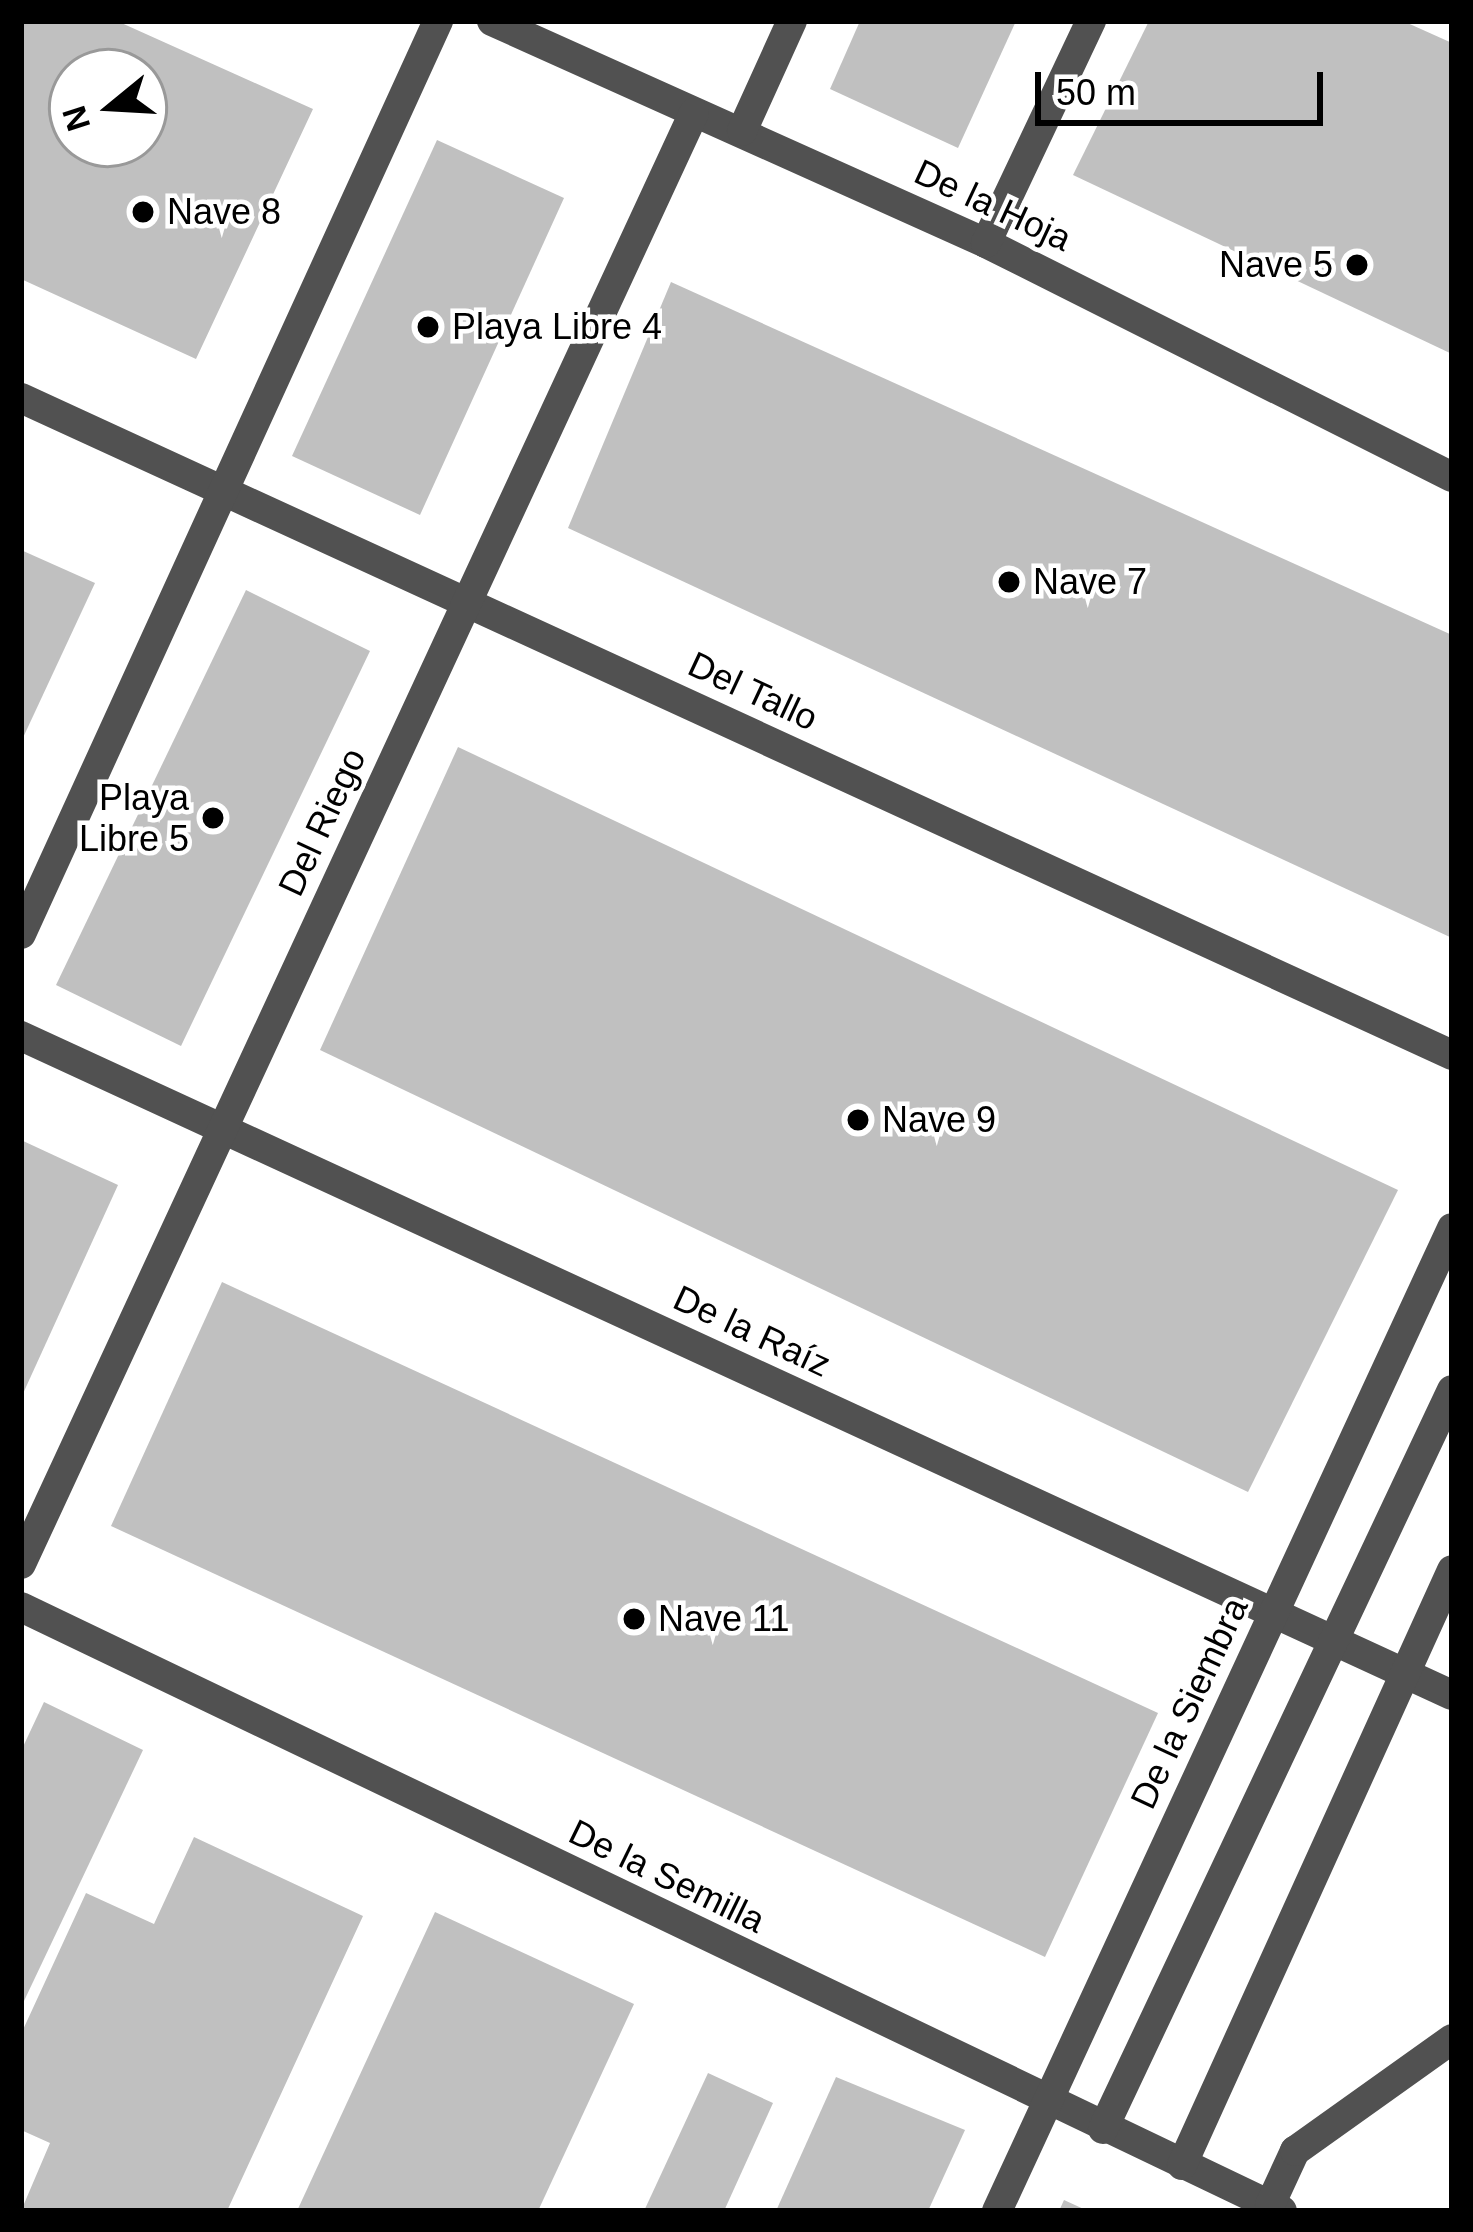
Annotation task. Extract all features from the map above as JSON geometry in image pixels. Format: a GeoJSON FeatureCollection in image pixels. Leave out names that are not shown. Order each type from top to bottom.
{"type":"FeatureCollection","features":[{"type":"Feature","properties":{"kind":"lane"},"geometry":{"type":"LineString","coordinates":[[21,934],[438,21]]}},
{"type":"Feature","properties":{"kind":"lane","name":"De la Hoja"},"geometry":{"type":"LineString","coordinates":[[491,21],[986,243],[1452,477]]}},
{"type":"Feature","properties":{"kind":"lane"},"geometry":{"type":"LineString","coordinates":[[742,131],[792,21]]}},
{"type":"Feature","properties":{"kind":"lane"},"geometry":{"type":"LineString","coordinates":[[986,243],[1091,21]]}},
{"type":"Feature","properties":{"kind":"lane","name":"Del Riego"},"geometry":{"type":"LineString","coordinates":[[21,1564],[694,112]]}},
{"type":"Feature","properties":{"kind":"lane","name":"Del Tallo"},"geometry":{"type":"LineString","coordinates":[[21,398],[1452,1055]]}},
{"type":"Feature","properties":{"kind":"lane","name":"De la Raíz"},"geometry":{"type":"LineString","coordinates":[[21,1036],[1452,1695]]}},
{"type":"Feature","properties":{"kind":"lane","name":"De la Siembra"},"geometry":{"type":"LineString","coordinates":[[997,2211],[1452,1228]]}},
{"type":"Feature","properties":{"kind":"lane"},"geometry":{"type":"LineString","coordinates":[[1103,2128],[1338,1642],[1452,1390]]}},
{"type":"Feature","properties":{"kind":"lane"},"geometry":{"type":"LineString","coordinates":[[1182,2164],[1452,1570]]}},
{"type":"Feature","properties":{"kind":"lane","name":"De la Semilla"},"geometry":{"type":"LineString","coordinates":[[21,1607],[1048,2103],[1276,2208]]}},
{"type":"Feature","properties":{"kind":"lane"},"geometry":{"type":"LineString","coordinates":[[1276,2208],[1295,2151],[1452,2039]]}},
{"type":"Feature","properties":{"kind":"building","name":"Nave 8"},"geometry":{"type":"Polygon","coordinates":[[[21,21],[117,21],[313,109],[196,359],[21,279],[21,21]]]}},
{"type":"Feature","properties":{"kind":"building"},"geometry":{"type":"Polygon","coordinates":[[[860,21],[1016,21],[958,148],[830,89],[860,21]]]}},
{"type":"Feature","properties":{"kind":"building","name":"Nave 5"},"geometry":{"type":"Polygon","coordinates":[[[1149,21],[1403,21],[1452,43],[1452,354],[1073,175],[1149,21]]]}},
{"type":"Feature","properties":{"kind":"building","name":"Playa Libre 4"},"geometry":{"type":"Polygon","coordinates":[[[437,140],[564,198],[420,515],[292,456],[437,140]]]}},
{"type":"Feature","properties":{"kind":"building","name":"Nave 7"},"geometry":{"type":"Polygon","coordinates":[[[671,282],[1452,635],[1452,938],[568,528],[671,282]]]}},
{"type":"Feature","properties":{"kind":"building"},"geometry":{"type":"Polygon","coordinates":[[[21,550],[95,583],[21,742],[21,550]]]}},
{"type":"Feature","properties":{"kind":"building","name":"Playa Libre 5"},"geometry":{"type":"Polygon","coordinates":[[[246,590],[370,651],[181,1046],[56,985],[246,590]]]}},
{"type":"Feature","properties":{"kind":"building","name":"Nave 9"},"geometry":{"type":"Polygon","coordinates":[[[458,747],[1398,1190],[1248,1492],[320,1050],[458,747]]]}},
{"type":"Feature","properties":{"kind":"building"},"geometry":{"type":"Polygon","coordinates":[[[21,1140],[118,1185],[21,1398],[21,1140]]]}},
{"type":"Feature","properties":{"kind":"building","name":"Nave 11"},"geometry":{"type":"Polygon","coordinates":[[[222,1282],[1158,1713],[1045,1957],[111,1526],[222,1282]]]}},
{"type":"Feature","properties":{"kind":"building"},"geometry":{"type":"Polygon","coordinates":[[[44,1702],[143,1750],[24,2001],[21,1751],[44,1702]]]}},
{"type":"Feature","properties":{"kind":"building"},"geometry":{"type":"Polygon","coordinates":[[[194,1837],[363,1916],[227,2211],[21,2211],[50,2143],[21,2130],[21,2034],[86,1893],[154,1924],[194,1837]]]}},
{"type":"Feature","properties":{"kind":"building"},"geometry":{"type":"Polygon","coordinates":[[[435,1912],[634,2004],[538,2211],[297,2211],[435,1912]]]}},
{"type":"Feature","properties":{"kind":"building"},"geometry":{"type":"Polygon","coordinates":[[[708,2073],[773,2103],[724,2211],[644,2211],[708,2073]]]}},
{"type":"Feature","properties":{"kind":"building"},"geometry":{"type":"Polygon","coordinates":[[[836,2077],[965,2130],[928,2211],[776,2211],[836,2077]]]}},
{"type":"Feature","properties":{"kind":"building"},"geometry":{"type":"Polygon","coordinates":[[[1064,2200],[1088,2211],[1059,2211],[1064,2200]]]}},
{"type":"Feature","properties":{"kind":"place","name":"Nave 8"},"geometry":{"type":"Point","coordinates":[143,212]}},
{"type":"Feature","properties":{"kind":"place","name":"Nave 5"},"geometry":{"type":"Point","coordinates":[1357,265]}},
{"type":"Feature","properties":{"kind":"place","name":"Playa Libre 4"},"geometry":{"type":"Point","coordinates":[428,327]}},
{"type":"Feature","properties":{"kind":"place","name":"Nave 7"},"geometry":{"type":"Point","coordinates":[1009,582]}},
{"type":"Feature","properties":{"kind":"place","name":"Playa Libre 5"},"geometry":{"type":"Point","coordinates":[213,818]}},
{"type":"Feature","properties":{"kind":"place","name":"Nave 9"},"geometry":{"type":"Point","coordinates":[858,1120]}},
{"type":"Feature","properties":{"kind":"place","name":"Nave 11"},"geometry":{"type":"Point","coordinates":[634,1619]}}]}
